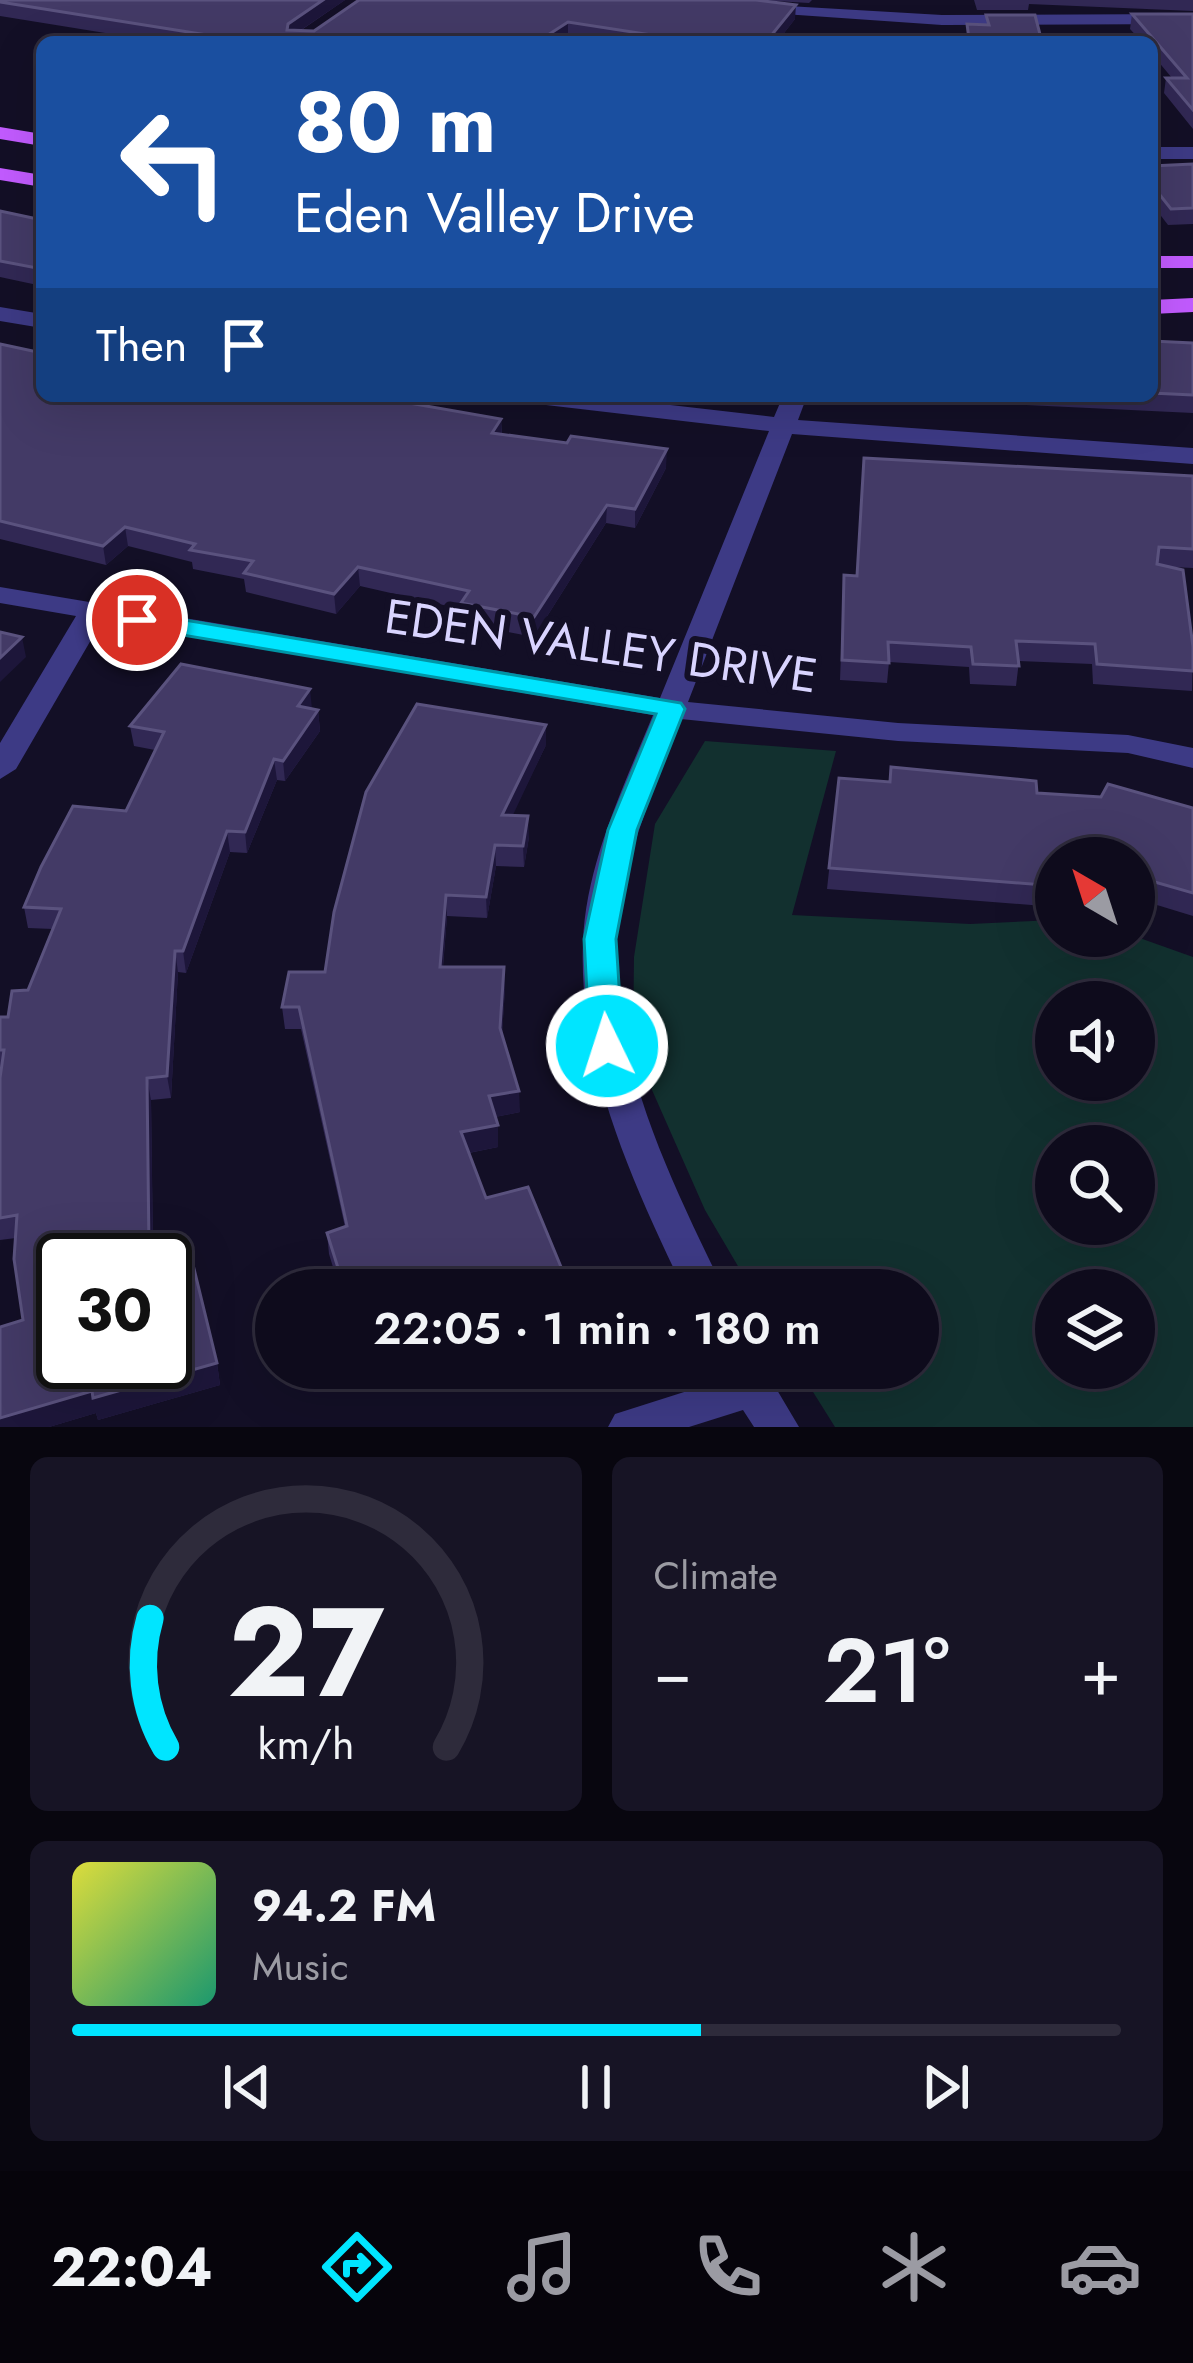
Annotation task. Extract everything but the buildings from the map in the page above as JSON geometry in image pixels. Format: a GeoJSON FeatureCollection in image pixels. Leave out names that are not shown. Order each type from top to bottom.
{"type":"FeatureCollection","features":[{"type":"Feature","properties":{"kind":"main road"},"geometry":{"type":"LineString","coordinates":[[0,133],[36,139]]}},
{"type":"Feature","properties":{"kind":"main road"},"geometry":{"type":"LineString","coordinates":[[0,174],[36,180]]}},
{"type":"Feature","properties":{"kind":"main road"},"geometry":{"type":"LineString","coordinates":[[1158,262],[1193,262]]}},
{"type":"Feature","properties":{"kind":"main road"},"geometry":{"type":"LineString","coordinates":[[1158,307],[1193,305]]}},
{"type":"Feature","properties":{"kind":"street"},"geometry":{"type":"LineString","coordinates":[[691,0],[860,13],[1086,21],[1193,19]]}},
{"type":"Feature","properties":{"kind":"street"},"geometry":{"type":"LineString","coordinates":[[835,33],[860,13]]}},
{"type":"Feature","properties":{"kind":"street"},"geometry":{"type":"LineString","coordinates":[[860,13],[889,26],[887,36]]}},
{"type":"Feature","properties":{"kind":"street"},"geometry":{"type":"LineString","coordinates":[[1073,36],[1069,28],[1086,21]]}},
{"type":"Feature","properties":{"kind":"street"},"geometry":{"type":"LineString","coordinates":[[1158,153],[1193,153]]}},
{"type":"Feature","properties":{"kind":"street"},"geometry":{"type":"LineString","coordinates":[[0,314],[36,320]]}},
{"type":"Feature","properties":{"kind":"street"},"geometry":{"type":"LineString","coordinates":[[681,402],[782,406],[1193,456]]}},
{"type":"Feature","properties":{"kind":"street"},"geometry":{"type":"LineString","coordinates":[[694,1269],[657,1192],[607,1046],[600,939],[622,830],[672,709],[782,406]]}},
{"type":"Feature","properties":{"kind":"street","name":"EDEN VALLEY DRIVE"},"geometry":{"type":"LineString","coordinates":[[0,595],[672,709],[898,732],[1128,744],[1193,758]]}},
{"type":"Feature","properties":{"kind":"street"},"geometry":{"type":"LineString","coordinates":[[0,769],[92,613]]}},
{"type":"Feature","properties":{"kind":"street"},"geometry":{"type":"LineString","coordinates":[[630,1427],[720,1389]]}},
{"type":"Feature","properties":{"kind":"street"},"geometry":{"type":"LineString","coordinates":[[753,1389],[778,1427]]}},
{"type":"Feature","properties":{"kind":"green space"},"geometry":{"type":"Polygon","coordinates":[[[705,741],[836,751],[792,915],[970,924],[1035,921],[1035,957],[1155,957],[1155,943],[1193,957],[1193,1427],[835,1427],[811,1389],[939,1389],[939,1269],[740,1269],[705,1210],[633,1047],[634,957],[655,824],[705,741]]]}},
{"type":"Feature","properties":{"kind":"route"},"geometry":{"type":"LineString","coordinates":[[137,620],[672,709],[622,830],[600,939],[607,1046]]}}]}
